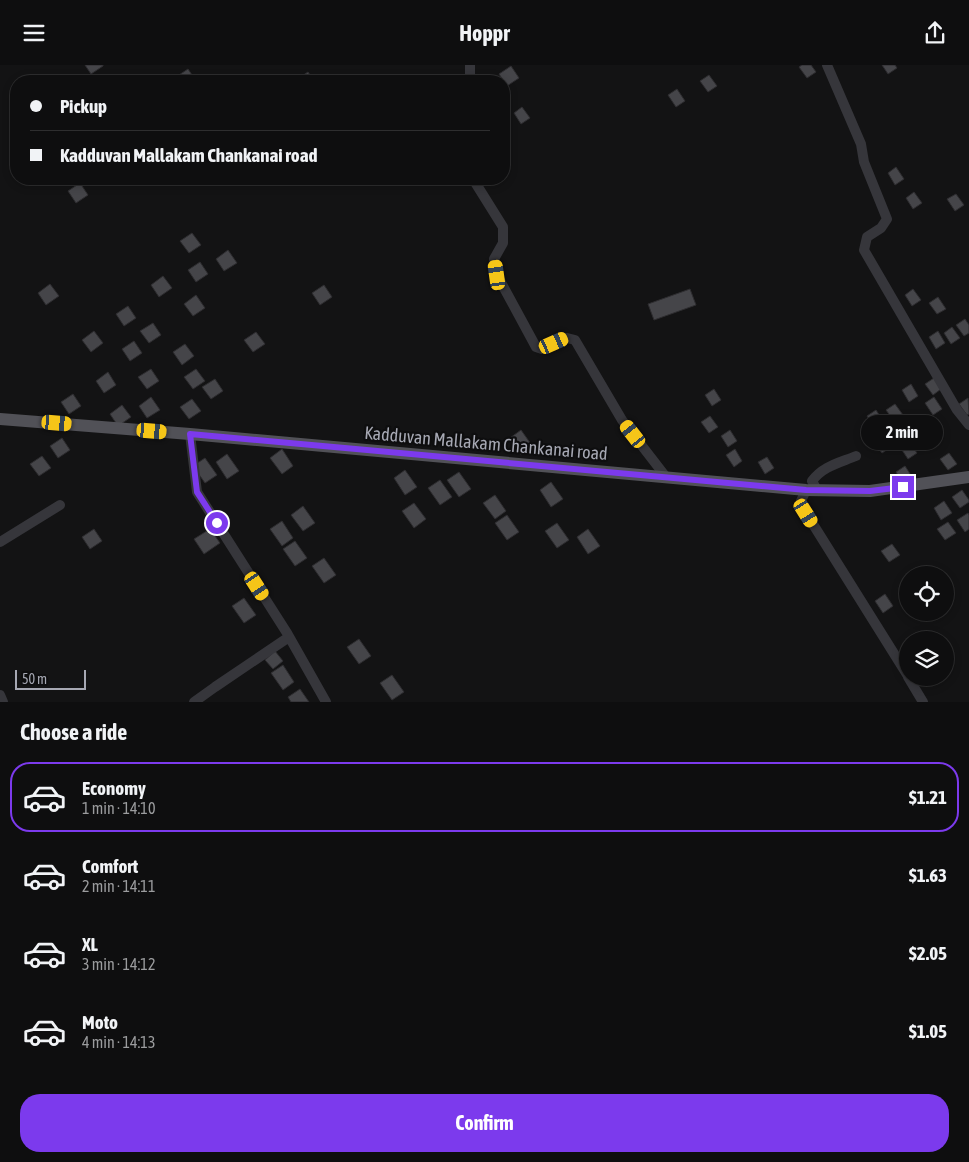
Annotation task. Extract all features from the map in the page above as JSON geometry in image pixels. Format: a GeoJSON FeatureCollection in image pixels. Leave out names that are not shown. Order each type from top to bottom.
{"type":"FeatureCollection","features":[{"type":"Feature","properties":{"kind":"main road","name":"Kadduvan Mallakam Chankanai road"},"geometry":{"type":"LineString","coordinates":[[0,419],[190,434],[812,490],[870,491],[969,477]]}},
{"type":"Feature","properties":{"kind":"street"},"geometry":{"type":"LineString","coordinates":[[827,65],[861,144],[864,162],[887,219],[881,228],[867,237],[864,250],[957,410],[969,425]]}},
{"type":"Feature","properties":{"kind":"street"},"geometry":{"type":"LineString","coordinates":[[477,185],[503,227],[503,243],[494,259],[497,275],[536,347],[542,349],[567,338],[576,340],[622,420],[666,477]]}},
{"type":"Feature","properties":{"kind":"street"},"geometry":{"type":"LineString","coordinates":[[190,434],[197,492],[290,637],[326,702]]}},
{"type":"Feature","properties":{"kind":"street"},"geometry":{"type":"LineString","coordinates":[[856,456],[825,468],[812,481],[812,490],[801,501],[806,513],[899,663]]}},
{"type":"Feature","properties":{"kind":"street"},"geometry":{"type":"LineString","coordinates":[[0,542],[60,505]]}},
{"type":"Feature","properties":{"kind":"street"},"geometry":{"type":"LineString","coordinates":[[194,702],[290,637]]}},
{"type":"Feature","properties":{"kind":"street"},"geometry":{"type":"LineString","coordinates":[[913,686],[923,702]]}},
{"type":"Feature","properties":{"kind":"street"},"geometry":{"type":"LineString","coordinates":[[0,695],[3,702]]}},
{"type":"Feature","properties":{"kind":"building"},"geometry":{"type":"Polygon","coordinates":[[[85,65],[103,65],[103,66],[91,74],[85,65]]]}},
{"type":"Feature","properties":{"kind":"building"},"geometry":{"type":"Polygon","coordinates":[[[811,65],[816,72],[807,78],[799,67],[811,65]]]}},
{"type":"Feature","properties":{"kind":"building"},"geometry":{"type":"Polygon","coordinates":[[[882,65],[895,65],[897,68],[888,74],[882,65]]]}},
{"type":"Feature","properties":{"kind":"building"},"geometry":{"type":"Polygon","coordinates":[[[511,66],[519,78],[510,84],[510,75],[499,74],[511,66]]]}},
{"type":"Feature","properties":{"kind":"building"},"geometry":{"type":"Polygon","coordinates":[[[188,69],[192,75],[179,75],[188,69]]]}},
{"type":"Feature","properties":{"kind":"building"},"geometry":{"type":"Polygon","coordinates":[[[709,75],[717,86],[708,92],[700,81],[709,75]]]}},
{"type":"Feature","properties":{"kind":"building"},"geometry":{"type":"Polygon","coordinates":[[[677,89],[685,101],[676,107],[668,95],[677,89]]]}},
{"type":"Feature","properties":{"kind":"building"},"geometry":{"type":"Polygon","coordinates":[[[522,107],[530,118],[521,124],[514,113],[522,107]]]}},
{"type":"Feature","properties":{"kind":"building"},"geometry":{"type":"Polygon","coordinates":[[[896,167],[904,179],[895,185],[888,173],[896,167]]]}},
{"type":"Feature","properties":{"kind":"building"},"geometry":{"type":"Polygon","coordinates":[[[77,185],[81,185],[88,195],[76,203],[68,191],[77,185]]]}},
{"type":"Feature","properties":{"kind":"building"},"geometry":{"type":"Polygon","coordinates":[[[914,192],[922,203],[913,209],[906,198],[914,192]]]}},
{"type":"Feature","properties":{"kind":"building"},"geometry":{"type":"Polygon","coordinates":[[[956,194],[964,205],[955,211],[947,199],[956,194]]]}},
{"type":"Feature","properties":{"kind":"building"},"geometry":{"type":"Polygon","coordinates":[[[192,233],[201,245],[189,253],[180,241],[192,233]]]}},
{"type":"Feature","properties":{"kind":"building"},"geometry":{"type":"Polygon","coordinates":[[[228,250],[237,263],[224,271],[216,259],[228,250]]]}},
{"type":"Feature","properties":{"kind":"building"},"geometry":{"type":"Polygon","coordinates":[[[200,262],[208,274],[196,282],[188,270],[200,262]]]}},
{"type":"Feature","properties":{"kind":"building"},"geometry":{"type":"Polygon","coordinates":[[[163,276],[172,288],[159,297],[151,285],[163,276]]]}},
{"type":"Feature","properties":{"kind":"building"},"geometry":{"type":"Polygon","coordinates":[[[50,284],[59,296],[46,305],[38,293],[50,284]]]}},
{"type":"Feature","properties":{"kind":"building"},"geometry":{"type":"Polygon","coordinates":[[[324,285],[332,297],[320,305],[312,293],[324,285]]]}},
{"type":"Feature","properties":{"kind":"building"},"geometry":{"type":"Polygon","coordinates":[[[690,289],[696,305],[654,320],[648,304],[690,289]]]}},
{"type":"Feature","properties":{"kind":"building"},"geometry":{"type":"Polygon","coordinates":[[[913,289],[921,300],[912,306],[905,295],[913,289]]]}},
{"type":"Feature","properties":{"kind":"building"},"geometry":{"type":"Polygon","coordinates":[[[196,295],[205,308],[193,316],[184,304],[196,295]]]}},
{"type":"Feature","properties":{"kind":"building"},"geometry":{"type":"Polygon","coordinates":[[[938,297],[946,309],[937,314],[929,303],[938,297]]]}},
{"type":"Feature","properties":{"kind":"building"},"geometry":{"type":"Polygon","coordinates":[[[128,306],[136,318],[124,326],[116,314],[128,306]]]}},
{"type":"Feature","properties":{"kind":"building"},"geometry":{"type":"Polygon","coordinates":[[[965,319],[969,325],[969,333],[964,336],[956,325],[965,319]]]}},
{"type":"Feature","properties":{"kind":"building"},"geometry":{"type":"Polygon","coordinates":[[[153,323],[161,335],[149,343],[140,331],[153,323]]]}},
{"type":"Feature","properties":{"kind":"building"},"geometry":{"type":"Polygon","coordinates":[[[952,327],[960,338],[951,344],[944,333],[952,327]]]}},
{"type":"Feature","properties":{"kind":"building"},"geometry":{"type":"Polygon","coordinates":[[[94,331],[103,343],[91,352],[82,340],[94,331]]]}},
{"type":"Feature","properties":{"kind":"building"},"geometry":{"type":"Polygon","coordinates":[[[938,331],[945,343],[936,349],[929,337],[938,331]]]}},
{"type":"Feature","properties":{"kind":"building"},"geometry":{"type":"Polygon","coordinates":[[[256,332],[265,344],[253,352],[244,340],[256,332]]]}},
{"type":"Feature","properties":{"kind":"building"},"geometry":{"type":"Polygon","coordinates":[[[134,341],[142,353],[130,361],[122,349],[134,341]]]}},
{"type":"Feature","properties":{"kind":"building"},"geometry":{"type":"Polygon","coordinates":[[[185,344],[194,356],[182,365],[173,352],[185,344]]]}},
{"type":"Feature","properties":{"kind":"building"},"geometry":{"type":"Polygon","coordinates":[[[151,369],[159,381],[147,389],[138,377],[151,369]]]}},
{"type":"Feature","properties":{"kind":"building"},"geometry":{"type":"Polygon","coordinates":[[[196,369],[205,381],[193,389],[184,377],[196,369]]]}},
{"type":"Feature","properties":{"kind":"building"},"geometry":{"type":"Polygon","coordinates":[[[108,372],[116,385],[104,393],[96,381],[108,372]]]}},
{"type":"Feature","properties":{"kind":"building"},"geometry":{"type":"Polygon","coordinates":[[[934,378],[941,389],[933,395],[925,384],[934,378]]]}},
{"type":"Feature","properties":{"kind":"building"},"geometry":{"type":"Polygon","coordinates":[[[215,379],[223,391],[211,399],[202,387],[215,379]]]}},
{"type":"Feature","properties":{"kind":"building"},"geometry":{"type":"Polygon","coordinates":[[[911,384],[918,396],[909,402],[902,390],[911,384]]]}},
{"type":"Feature","properties":{"kind":"building"},"geometry":{"type":"Polygon","coordinates":[[[714,389],[721,400],[712,406],[705,395],[714,389]]]}},
{"type":"Feature","properties":{"kind":"building"},"geometry":{"type":"Polygon","coordinates":[[[73,394],[81,406],[69,414],[61,402],[73,394]]]}},
{"type":"Feature","properties":{"kind":"building"},"geometry":{"type":"Polygon","coordinates":[[[151,397],[160,410],[147,418],[139,406],[151,397]]]}},
{"type":"Feature","properties":{"kind":"building"},"geometry":{"type":"Polygon","coordinates":[[[934,397],[942,409],[933,415],[925,403],[934,397]]]}},
{"type":"Feature","properties":{"kind":"building"},"geometry":{"type":"Polygon","coordinates":[[[968,398],[969,414],[967,415],[959,404],[968,398]]]}},
{"type":"Feature","properties":{"kind":"building"},"geometry":{"type":"Polygon","coordinates":[[[192,399],[201,411],[189,419],[180,407],[192,399]]]}},
{"type":"Feature","properties":{"kind":"building"},"geometry":{"type":"Polygon","coordinates":[[[895,404],[903,415],[894,421],[886,410],[895,404]]]}},
{"type":"Feature","properties":{"kind":"building"},"geometry":{"type":"Polygon","coordinates":[[[122,405],[131,417],[118,426],[110,414],[122,405]]]}},
{"type":"Feature","properties":{"kind":"building"},"geometry":{"type":"Polygon","coordinates":[[[876,410],[883,421],[874,427],[867,416],[876,410]]]}},
{"type":"Feature","properties":{"kind":"building"},"geometry":{"type":"Polygon","coordinates":[[[923,415],[931,426],[922,432],[914,420],[923,415]]]}},
{"type":"Feature","properties":{"kind":"building"},"geometry":{"type":"Polygon","coordinates":[[[710,416],[718,427],[709,433],[701,422],[710,416]]]}},
{"type":"Feature","properties":{"kind":"building"},"geometry":{"type":"Polygon","coordinates":[[[932,429],[940,441],[931,446],[923,435],[932,429]]]}},
{"type":"Feature","properties":{"kind":"building"},"geometry":{"type":"Polygon","coordinates":[[[521,430],[533,447],[521,455],[510,438],[521,430]]]}},
{"type":"Feature","properties":{"kind":"building"},"geometry":{"type":"Polygon","coordinates":[[[730,430],[737,441],[728,447],[721,436],[730,430]]]}},
{"type":"Feature","properties":{"kind":"building"},"geometry":{"type":"Polygon","coordinates":[[[883,436],[891,447],[882,453],[874,442],[883,436]]]}},
{"type":"Feature","properties":{"kind":"building"},"geometry":{"type":"Polygon","coordinates":[[[62,438],[70,450],[58,458],[50,446],[62,438]]]}},
{"type":"Feature","properties":{"kind":"building"},"geometry":{"type":"Polygon","coordinates":[[[909,442],[917,453],[908,459],[900,447],[909,442]]]}},
{"type":"Feature","properties":{"kind":"building"},"geometry":{"type":"Polygon","coordinates":[[[282,449],[293,466],[282,474],[270,458],[282,449]]]}},
{"type":"Feature","properties":{"kind":"building"},"geometry":{"type":"Polygon","coordinates":[[[735,449],[742,461],[734,467],[726,455],[735,449]]]}},
{"type":"Feature","properties":{"kind":"building"},"geometry":{"type":"Polygon","coordinates":[[[949,453],[957,464],[948,470],[940,459],[949,453]]]}},
{"type":"Feature","properties":{"kind":"building"},"geometry":{"type":"Polygon","coordinates":[[[227,454],[239,471],[227,479],[216,462],[227,454]]]}},
{"type":"Feature","properties":{"kind":"building"},"geometry":{"type":"Polygon","coordinates":[[[42,456],[51,468],[39,476],[30,464],[42,456]]]}},
{"type":"Feature","properties":{"kind":"building"},"geometry":{"type":"Polygon","coordinates":[[[767,457],[774,468],[765,474],[758,462],[767,457]]]}},
{"type":"Feature","properties":{"kind":"building"},"geometry":{"type":"Polygon","coordinates":[[[205,458],[217,475],[205,483],[193,466],[205,458]]]}},
{"type":"Feature","properties":{"kind":"building"},"geometry":{"type":"Polygon","coordinates":[[[905,466],[912,477],[903,483],[896,472],[905,466]]]}},
{"type":"Feature","properties":{"kind":"building"},"geometry":{"type":"Polygon","coordinates":[[[405,470],[417,487],[405,495],[394,478],[405,470]]]}},
{"type":"Feature","properties":{"kind":"building"},"geometry":{"type":"Polygon","coordinates":[[[459,472],[471,489],[459,497],[447,480],[459,472]]]}},
{"type":"Feature","properties":{"kind":"building"},"geometry":{"type":"Polygon","coordinates":[[[440,480],[452,497],[440,505],[428,488],[440,480]]]}},
{"type":"Feature","properties":{"kind":"building"},"geometry":{"type":"Polygon","coordinates":[[[551,482],[563,499],[551,507],[540,490],[551,482]]]}},
{"type":"Feature","properties":{"kind":"building"},"geometry":{"type":"Polygon","coordinates":[[[962,490],[969,502],[960,508],[952,497],[962,490]]]}},
{"type":"Feature","properties":{"kind":"building"},"geometry":{"type":"Polygon","coordinates":[[[495,495],[506,511],[495,519],[483,503],[495,495]]]}},
{"type":"Feature","properties":{"kind":"building"},"geometry":{"type":"Polygon","coordinates":[[[944,501],[952,513],[941,520],[934,508],[944,501]]]}},
{"type":"Feature","properties":{"kind":"building"},"geometry":{"type":"Polygon","coordinates":[[[414,503],[426,519],[414,528],[402,511],[414,503]]]}},
{"type":"Feature","properties":{"kind":"building"},"geometry":{"type":"Polygon","coordinates":[[[303,506],[315,523],[303,531],[291,515],[303,506]]]}},
{"type":"Feature","properties":{"kind":"building"},"geometry":{"type":"Polygon","coordinates":[[[968,513],[969,529],[965,532],[957,520],[968,513]]]}},
{"type":"Feature","properties":{"kind":"building"},"geometry":{"type":"Polygon","coordinates":[[[507,515],[519,532],[507,540],[495,523],[507,515]]]}},
{"type":"Feature","properties":{"kind":"building"},"geometry":{"type":"Polygon","coordinates":[[[282,521],[293,538],[282,546],[270,529],[282,521]]]}},
{"type":"Feature","properties":{"kind":"building"},"geometry":{"type":"Polygon","coordinates":[[[948,522],[956,533],[945,540],[937,529],[948,522]]]}},
{"type":"Feature","properties":{"kind":"building"},"geometry":{"type":"Polygon","coordinates":[[[557,523],[569,540],[557,548],[545,531],[557,523]]]}},
{"type":"Feature","properties":{"kind":"building"},"geometry":{"type":"Polygon","coordinates":[[[94,529],[102,541],[90,549],[82,537],[94,529]]]}},
{"type":"Feature","properties":{"kind":"building"},"geometry":{"type":"Polygon","coordinates":[[[210,529],[220,543],[204,554],[194,539],[210,529]]]}},
{"type":"Feature","properties":{"kind":"building"},"geometry":{"type":"Polygon","coordinates":[[[588,529],[600,546],[588,554],[577,537],[588,529]]]}},
{"type":"Feature","properties":{"kind":"building"},"geometry":{"type":"Polygon","coordinates":[[[295,541],[307,558],[295,566],[283,549],[295,541]]]}},
{"type":"Feature","properties":{"kind":"building"},"geometry":{"type":"Polygon","coordinates":[[[892,544],[900,555],[889,562],[881,551],[892,544]]]}},
{"type":"Feature","properties":{"kind":"building"},"geometry":{"type":"Polygon","coordinates":[[[324,558],[336,575],[324,583],[312,566],[324,558]]]}},
{"type":"Feature","properties":{"kind":"building"},"geometry":{"type":"Polygon","coordinates":[[[885,594],[893,606],[883,613],[875,601],[885,594]]]}},
{"type":"Feature","properties":{"kind":"building"},"geometry":{"type":"Polygon","coordinates":[[[244,598],[256,615],[244,623],[232,606],[244,598]]]}},
{"type":"Feature","properties":{"kind":"building"},"geometry":{"type":"Polygon","coordinates":[[[359,639],[371,656],[359,664],[347,647],[359,639]]]}},
{"type":"Feature","properties":{"kind":"building"},"geometry":{"type":"Polygon","coordinates":[[[275,651],[283,661],[273,669],[265,660],[275,651]]]}},
{"type":"Feature","properties":{"kind":"building"},"geometry":{"type":"Polygon","coordinates":[[[283,665],[294,682],[283,690],[271,673],[283,665]]]}},
{"type":"Feature","properties":{"kind":"building"},"geometry":{"type":"Polygon","coordinates":[[[392,675],[404,692],[392,700],[380,683],[392,675]]]}},
{"type":"Feature","properties":{"kind":"building"},"geometry":{"type":"Polygon","coordinates":[[[300,689],[309,702],[291,702],[288,697],[300,689]]]}},
{"type":"Feature","properties":{"kind":"route"},"geometry":{"type":"LineString","coordinates":[[217,523],[197,492],[190,434],[806,490],[870,491],[903,487]]}}]}
